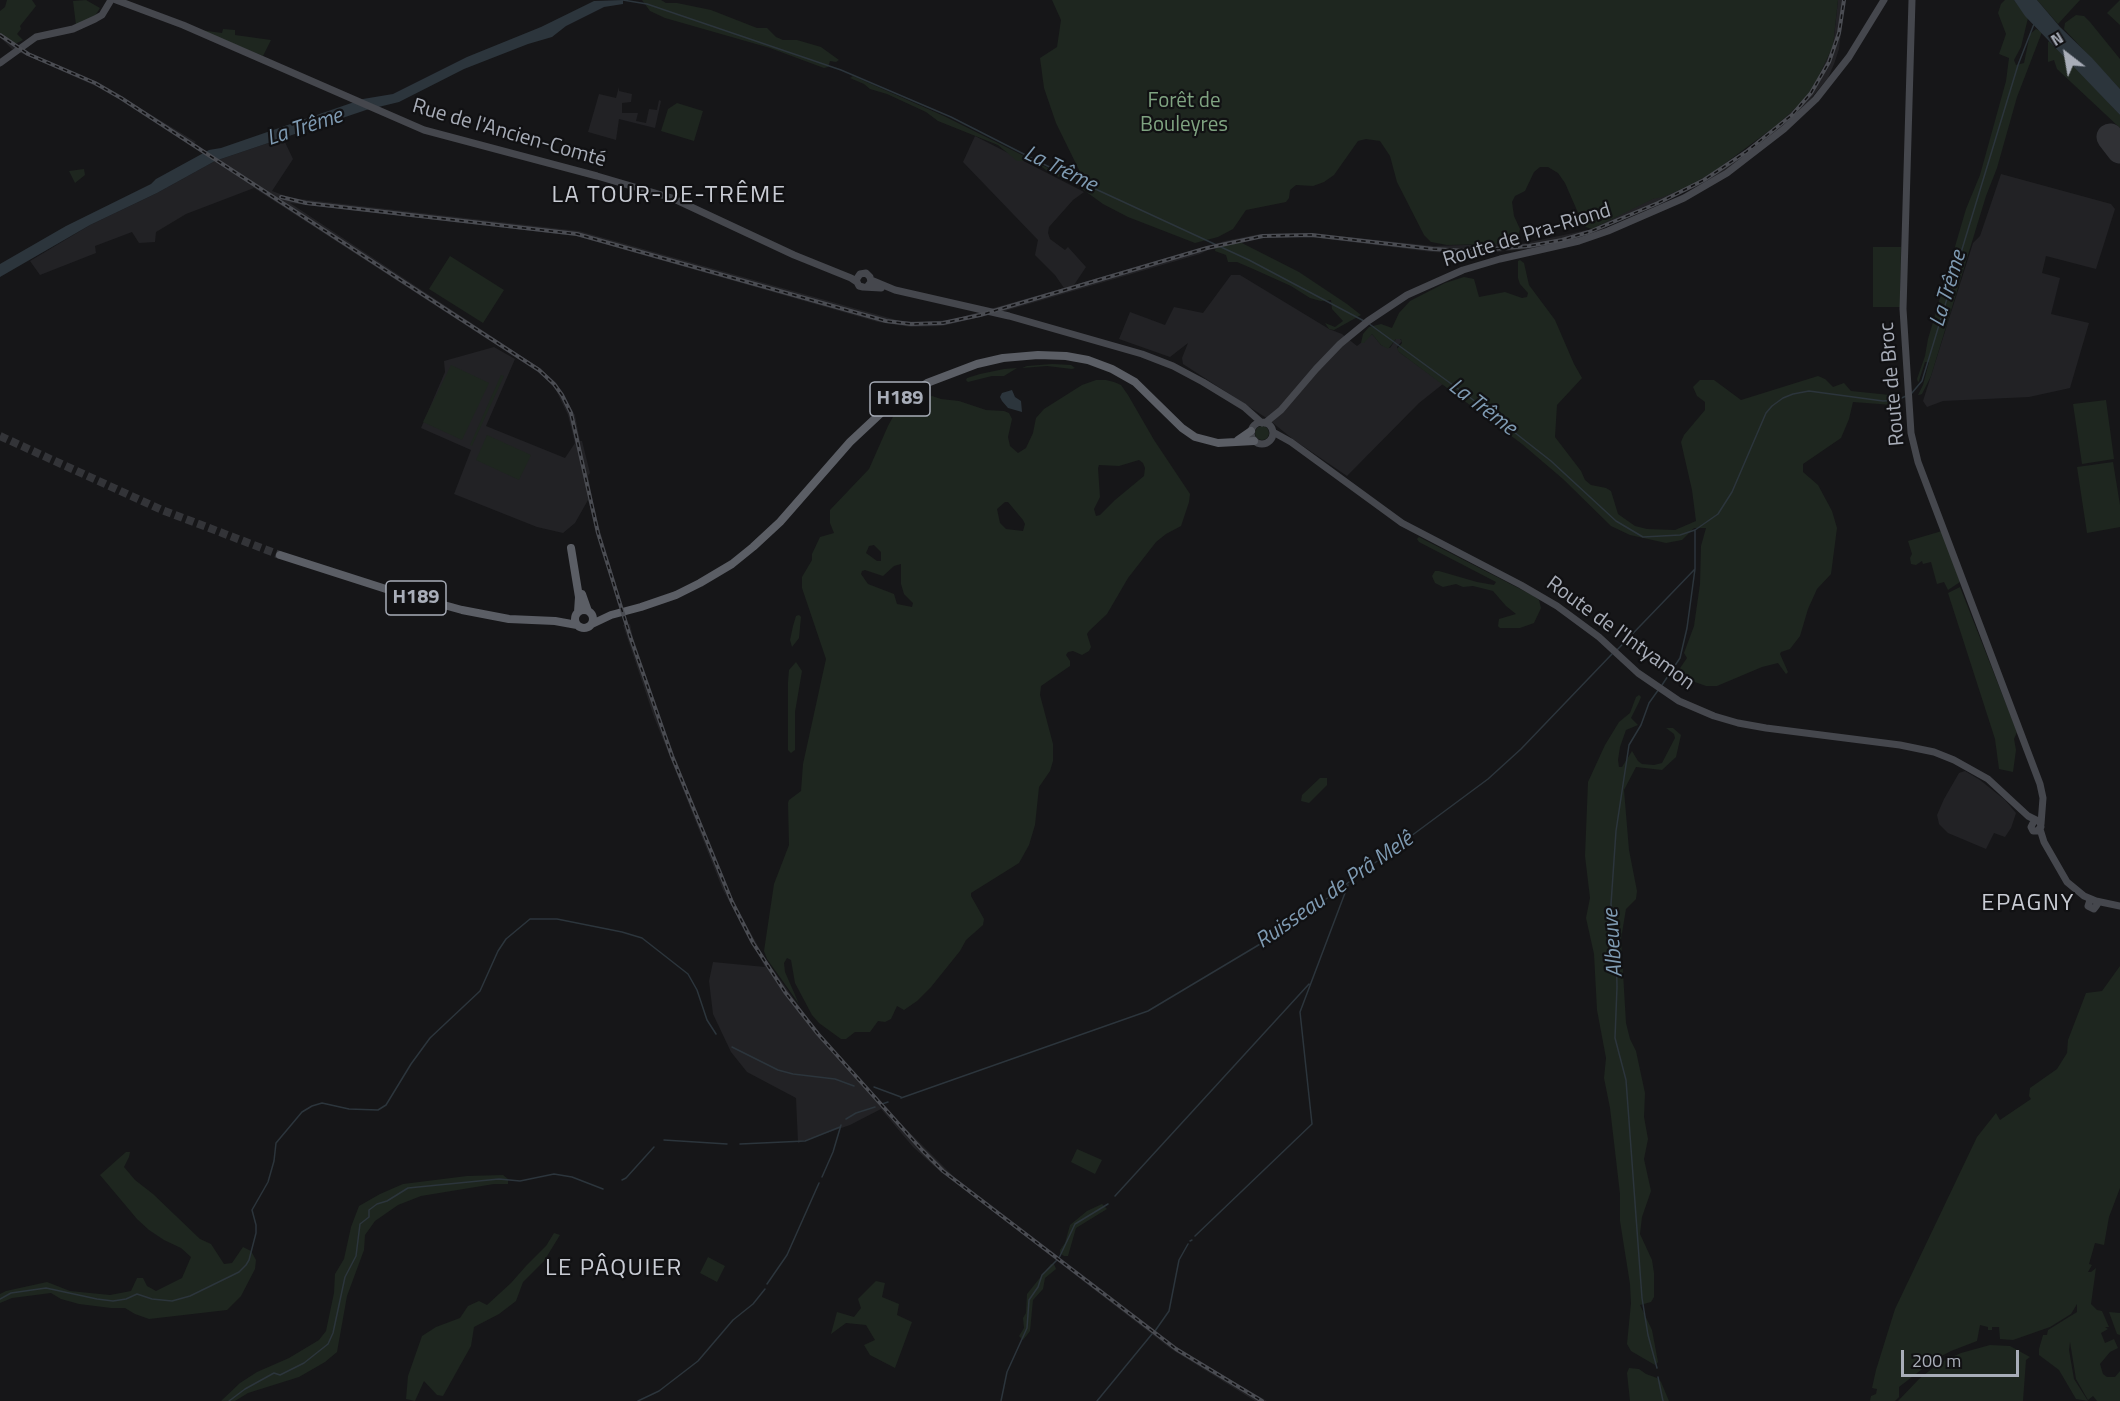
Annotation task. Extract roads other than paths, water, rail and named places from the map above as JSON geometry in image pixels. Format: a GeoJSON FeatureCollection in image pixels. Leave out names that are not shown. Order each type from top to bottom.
{"type":"FeatureCollection","features":[{"type":"Feature","properties":{"kind":"highway","name":"H189"},"geometry":{"type":"LineString","coordinates":[[592,624],[611,615],[667,599],[732,564],[780,522],[850,442],[880,413],[927,383],[977,364],[1011,357],[1038,355],[1088,360],[1112,369],[1135,382],[1188,433],[1208,442],[1254,441]]}},
{"type":"Feature","properties":{"kind":"highway"},"geometry":{"type":"LineString","coordinates":[[1232,443],[1244,438],[1252,430]]}},
{"type":"Feature","properties":{"kind":"highway"},"geometry":{"type":"LineString","coordinates":[[575,549],[583,596],[590,612],[594,619],[592,624],[585,629],[576,625],[574,620],[579,597],[575,549]]}},
{"type":"Feature","properties":{"kind":"highway","name":"H189"},"geometry":{"type":"LineString","coordinates":[[280,555],[386,589],[462,610],[509,619],[555,621],[576,625]]}},
{"type":"Feature","properties":{"kind":"highway"},"geometry":{"type":"LineString","coordinates":[[577,614],[583,610],[590,612]]}},
{"type":"Feature","properties":{"kind":"highway","name":"H189"},"geometry":{"type":"LineString","coordinates":[[590,612],[611,615]]}},
{"type":"Feature","properties":{"kind":"highway","name":"H189"},"geometry":{"type":"LineString","coordinates":[[555,621],[577,614]]}},
{"type":"Feature","properties":{"kind":"main road"},"geometry":{"type":"LineString","coordinates":[[0,63],[36,37],[73,29],[95,19],[102,15],[111,0]]}},
{"type":"Feature","properties":{"kind":"main road","name":"Rue de l'Ancien-Comté"},"geometry":{"type":"LineString","coordinates":[[116,0],[183,25],[437,134],[672,198],[794,255],[851,278],[861,287],[869,283]]}},
{"type":"Feature","properties":{"kind":"main road","name":"Route de Pra-Riond"},"geometry":{"type":"LineString","coordinates":[[1263,423],[1281,410],[1340,344],[1375,316],[1407,295],[1451,274],[1494,260],[1598,235],[1669,205],[1718,179],[1749,158],[1816,99],[1854,50],[1884,0]]}},
{"type":"Feature","properties":{"kind":"main road","name":"Route de Broc"},"geometry":{"type":"LineString","coordinates":[[1912,0],[1903,309],[1906,384],[1911,433],[1918,462],[2041,789],[2042,814],[2036,825]]}},
{"type":"Feature","properties":{"kind":"main road","name":"Rue de l'Ancien-Comté"},"geometry":{"type":"LineString","coordinates":[[838,272],[860,274]]}},
{"type":"Feature","properties":{"kind":"main road"},"geometry":{"type":"LineString","coordinates":[[856,282],[860,274],[868,274],[869,283],[991,312],[1142,354],[1179,369],[1236,403],[1246,409],[1272,431],[1270,440],[1262,444],[1254,441],[1248,416],[1236,403]]}},
{"type":"Feature","properties":{"kind":"main road","name":"Route de Pra-Riond"},"geometry":{"type":"LineString","coordinates":[[1272,431],[1281,410]]}},
{"type":"Feature","properties":{"kind":"main road"},"geometry":{"type":"LineString","coordinates":[[1252,430],[1263,423]]}},
{"type":"Feature","properties":{"kind":"main road","name":"Route de l'Intyamon"},"geometry":{"type":"LineString","coordinates":[[1272,431],[1295,445],[1394,518],[1547,600],[1583,624],[1654,686],[1695,709],[1738,723],[1766,729],[1900,745],[1934,752],[1983,776],[1999,788],[2036,825],[2066,884],[2093,902],[2120,906]]}},
{"type":"Feature","properties":{"kind":"main road","name":"Route de l'Intyamon"},"geometry":{"type":"LineString","coordinates":[[1270,440],[1285,441],[1295,445]]}},
{"type":"Feature","properties":{"kind":"water"},"geometry":{"type":"Polygon","coordinates":[[[623,0],[623,4],[604,7],[566,26],[552,37],[464,69],[399,102],[366,110],[215,161],[157,193],[90,225],[0,277],[0,264],[66,226],[151,184],[209,150],[221,148],[363,99],[393,94],[467,57],[541,27],[594,1],[623,0]]]}},
{"type":"Feature","properties":{"kind":"water"},"geometry":{"type":"Polygon","coordinates":[[[2014,0],[2037,0],[2060,27],[2092,58],[2120,89],[2120,115],[2025,16],[2014,0]]]}},
{"type":"Feature","properties":{"kind":"water"},"geometry":{"type":"Polygon","coordinates":[[[1012,390],[1015,397],[1021,401],[1022,412],[1008,408],[1000,397],[1002,393],[1012,390]]]}},
{"type":"Feature","properties":{"kind":"waterway","name":"La Trême"},"geometry":{"type":"LineString","coordinates":[[623,0],[647,4],[841,70],[951,117],[1063,174],[1249,260],[1364,321]]}},
{"type":"Feature","properties":{"kind":"waterway","name":"La Trême"},"geometry":{"type":"LineString","coordinates":[[1911,394],[1922,381],[2018,65],[2034,24]]}},
{"type":"Feature","properties":{"kind":"waterway","name":"La Trême"},"geometry":{"type":"LineString","coordinates":[[1368,323],[1472,399],[1551,461],[1616,521],[1643,537],[1680,535],[1695,530],[1718,514],[1732,492],[1766,413],[1783,398],[1809,391],[1883,401],[1897,400],[1906,396]]}},
{"type":"Feature","properties":{"kind":"waterway","name":"Albeuve"},"geometry":{"type":"LineString","coordinates":[[1662,685],[1680,658],[1687,628],[1695,569],[1695,530]]}},
{"type":"Feature","properties":{"kind":"waterway","name":"Ruisseau de Prâ Melê"},"geometry":{"type":"LineString","coordinates":[[1616,651],[1695,569]]}},
{"type":"Feature","properties":{"kind":"waterway","name":"Ruisseau de Prâ Melê"},"geometry":{"type":"LineString","coordinates":[[901,1098],[1148,1011],[1287,928],[1488,779],[1521,749],[1612,654]]}},
{"type":"Feature","properties":{"kind":"waterway","name":"Albeuve"},"geometry":{"type":"LineString","coordinates":[[1657,1368],[1648,1335],[1642,1298],[1626,1080],[1615,1038],[1616,942],[1611,904],[1616,831],[1629,745],[1641,725],[1649,703],[1659,689]]}},
{"type":"Feature","properties":{"kind":"waterway"},"geometry":{"type":"LineString","coordinates":[[1195,1236],[1312,1124],[1300,1012],[1348,885]]}},
{"type":"Feature","properties":{"kind":"waterway"},"geometry":{"type":"LineString","coordinates":[[0,1299],[11,1293],[46,1288],[113,1301],[137,1294],[152,1299],[172,1301],[190,1296],[239,1272],[249,1260],[256,1233],[252,1210],[268,1182],[276,1143],[302,1112],[312,1106],[322,1103],[349,1109],[378,1110],[386,1105],[430,1038],[480,991],[506,939],[530,919],[557,919],[642,938],[688,974],[697,990],[707,1020],[716,1034]]}},
{"type":"Feature","properties":{"kind":"waterway"},"geometry":{"type":"LineString","coordinates":[[1115,1196],[1309,984]]}},
{"type":"Feature","properties":{"kind":"waterway"},"geometry":{"type":"LineString","coordinates":[[732,1047],[778,1070],[835,1079],[854,1086]]}},
{"type":"Feature","properties":{"kind":"waterway"},"geometry":{"type":"LineString","coordinates":[[874,1087],[901,1097]]}},
{"type":"Feature","properties":{"kind":"waterway"},"geometry":{"type":"LineString","coordinates":[[882,1104],[888,1102]]}},
{"type":"Feature","properties":{"kind":"waterway"},"geometry":{"type":"LineString","coordinates":[[846,1119],[875,1107]]}},
{"type":"Feature","properties":{"kind":"waterway"},"geometry":{"type":"LineString","coordinates":[[822,1177],[841,1125]]}},
{"type":"Feature","properties":{"kind":"waterway"},"geometry":{"type":"LineString","coordinates":[[740,1144],[805,1141],[840,1127]]}},
{"type":"Feature","properties":{"kind":"waterway"},"geometry":{"type":"LineString","coordinates":[[664,1140],[727,1144]]}},
{"type":"Feature","properties":{"kind":"waterway"},"geometry":{"type":"LineString","coordinates":[[622,1180],[654,1147]]}},
{"type":"Feature","properties":{"kind":"waterway"},"geometry":{"type":"LineString","coordinates":[[229,1401],[274,1373],[280,1375],[304,1363],[328,1344],[333,1333],[345,1277],[356,1256],[360,1224],[369,1217],[369,1210],[377,1204],[387,1201],[408,1188],[499,1179],[520,1181],[554,1174],[572,1177],[603,1189]]}},
{"type":"Feature","properties":{"kind":"waterway"},"geometry":{"type":"LineString","coordinates":[[767,1284],[787,1255],[819,1183]]}},
{"type":"Feature","properties":{"kind":"waterway"},"geometry":{"type":"LineString","coordinates":[[1059,1258],[1075,1224],[1108,1204]]}},
{"type":"Feature","properties":{"kind":"waterway"},"geometry":{"type":"LineString","coordinates":[[1155,1331],[1169,1311],[1179,1260],[1188,1244]]}},
{"type":"Feature","properties":{"kind":"waterway"},"geometry":{"type":"LineString","coordinates":[[1001,1401],[1007,1372],[1027,1328],[1029,1300],[1038,1287],[1042,1275],[1057,1260]]}},
{"type":"Feature","properties":{"kind":"waterway"},"geometry":{"type":"LineString","coordinates":[[638,1401],[659,1391],[698,1361],[733,1320],[753,1304],[765,1289]]}},
{"type":"Feature","properties":{"kind":"waterway"},"geometry":{"type":"LineString","coordinates":[[1097,1401],[1152,1334]]}},
{"type":"Feature","properties":{"kind":"waterway","name":"Albeuve"},"geometry":{"type":"LineString","coordinates":[[1658,1377],[1663,1401]]}},
{"type":"Feature","properties":{"kind":"tunnel"},"geometry":{"type":"LineString","coordinates":[[0,436],[162,510],[280,555]]}},
{"type":"Feature","properties":{"kind":"railway"},"geometry":{"type":"LineString","coordinates":[[281,197],[306,203],[577,234],[886,321],[911,324],[943,323],[980,315],[1207,248],[1263,236],[1312,235],[1468,251],[1529,246],[1589,232],[1658,203],[1704,180],[1746,152],[1792,115],[1811,93],[1829,62],[1839,33],[1844,0]]}},
{"type":"Feature","properties":{"kind":"railway"},"geometry":{"type":"LineString","coordinates":[[0,35],[28,54],[95,83],[121,98],[539,370],[554,384],[571,413],[598,533],[630,636],[672,756],[732,902],[753,943],[785,992],[818,1034],[943,1171],[1176,1349],[1262,1401]]}},
{"type":"Feature","properties":{"kind":"district","name":"LA TOUR-DE-TRÊME"},"geometry":{"type":"Point","coordinates":[669,196]}},
{"type":"Feature","properties":{"kind":"district","name":"EPAGNY"},"geometry":{"type":"Point","coordinates":[2028,904]}},
{"type":"Feature","properties":{"kind":"district","name":"LE PÂQUIER"},"geometry":{"type":"Point","coordinates":[614,1269]}},
{"type":"Feature","properties":{"kind":"park label","name":"Forêt de Bouleyres"},"geometry":{"type":"Point","coordinates":[1184,114]}}]}
